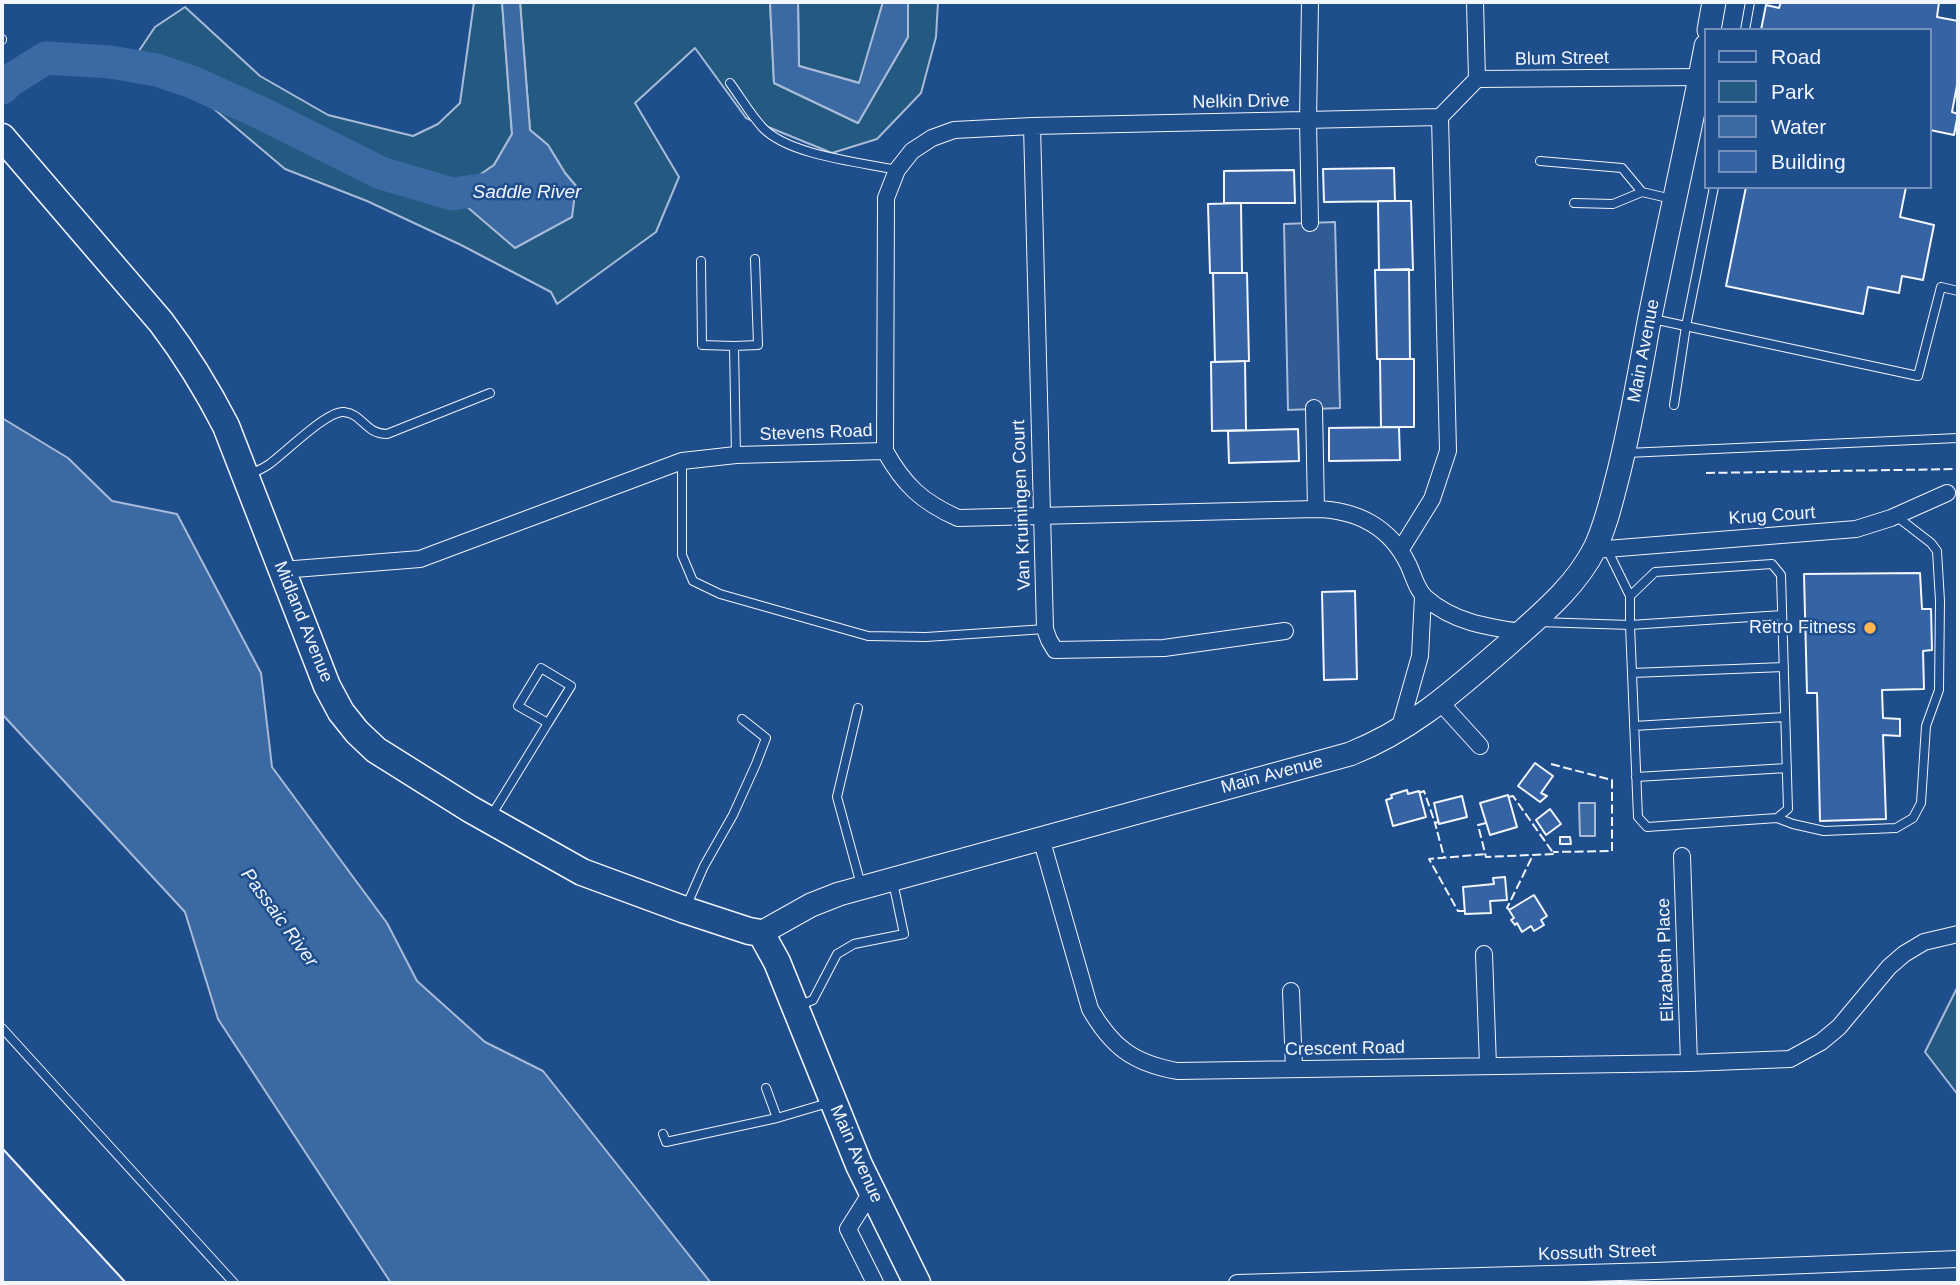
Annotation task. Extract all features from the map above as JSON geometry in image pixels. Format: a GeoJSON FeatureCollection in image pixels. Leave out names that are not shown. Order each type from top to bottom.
{"type":"FeatureCollection","features":[{"type":"Feature","properties":{"kind":"main road","name":"Midland Avenue"},"geometry":{"type":"LineString","coordinates":[[2,137],[161,322],[205,385],[226,426],[327,686],[341,712],[357,732],[376,750],[489,820],[582,872],[685,910],[761,933]]}},
{"type":"Feature","properties":{"kind":"main road","name":"Main Avenue"},"geometry":{"type":"LineString","coordinates":[[761,933],[796,1006],[872,1191],[917,1283]]}},
{"type":"Feature","properties":{"kind":"street"},"geometry":{"type":"LineString","coordinates":[[1310,2],[1310,223]]}},
{"type":"Feature","properties":{"kind":"street"},"geometry":{"type":"LineString","coordinates":[[1401,549],[1432,499],[1448,451],[1440,117],[1477,79],[1475,2]]}},
{"type":"Feature","properties":{"kind":"street"},"geometry":{"type":"LineString","coordinates":[[1709,28],[1714,2]]}},
{"type":"Feature","properties":{"kind":"street","name":"Main Avenue"},"geometry":{"type":"LineString","coordinates":[[761,933],[811,905],[862,888],[1350,754],[1381,741],[1440,702],[1559,598],[1600,550],[1624,453],[1704,58]]}},
{"type":"Feature","properties":{"kind":"street","name":"Blum Street"},"geometry":{"type":"LineString","coordinates":[[1477,79],[1701,77]]}},
{"type":"Feature","properties":{"kind":"street","name":"Nelkin Drive"},"geometry":{"type":"LineString","coordinates":[[885,451],[886,198],[897,170],[912,151],[932,138],[954,130],[1032,125],[1440,117]]}},
{"type":"Feature","properties":{"kind":"street","name":"Van Kruiningen Court"},"geometry":{"type":"LineString","coordinates":[[1032,125],[1045,629]]}},
{"type":"Feature","properties":{"kind":"street"},"geometry":{"type":"LineString","coordinates":[[1314,408],[1316,509]]}},
{"type":"Feature","properties":{"kind":"street","name":"Stevens Road"},"geometry":{"type":"LineString","coordinates":[[282,570],[421,559],[682,461],[736,455],[885,451],[896,470],[912,488],[934,507],[958,518],[1316,509],[1347,512],[1382,531],[1401,549],[1423,596],[1420,656],[1399,730]]}},
{"type":"Feature","properties":{"kind":"street","name":"Krug Court"},"geometry":{"type":"LineString","coordinates":[[1600,550],[1856,529],[1896,516],[1947,494]]}},
{"type":"Feature","properties":{"kind":"street"},"geometry":{"type":"LineString","coordinates":[[1423,596],[1465,621],[1480,626],[1527,627]]}},
{"type":"Feature","properties":{"kind":"street"},"geometry":{"type":"LineString","coordinates":[[1045,629],[1055,650],[1164,648],[1285,631]]}},
{"type":"Feature","properties":{"kind":"street"},"geometry":{"type":"LineString","coordinates":[[1440,702],[1480,746]]}},
{"type":"Feature","properties":{"kind":"street","name":"Crescent Road"},"geometry":{"type":"LineString","coordinates":[[1041,838],[1090,1009],[1102,1030],[1116,1045],[1136,1059],[1158,1068],[1177,1071],[1790,1059],[1821,1042],[1839,1027],[1889,967],[1904,954],[1924,942],[1958,934]]}},
{"type":"Feature","properties":{"kind":"street","name":"Elizabeth Place"},"geometry":{"type":"LineString","coordinates":[[1682,856],[1689,1063]]}},
{"type":"Feature","properties":{"kind":"street"},"geometry":{"type":"LineString","coordinates":[[1485,954],[1488,1066]]}},
{"type":"Feature","properties":{"kind":"street"},"geometry":{"type":"LineString","coordinates":[[1291,991],[1294,1069]]}},
{"type":"Feature","properties":{"kind":"street"},"geometry":{"type":"LineString","coordinates":[[872,1191],[848,1229],[875,1283]]}},
{"type":"Feature","properties":{"kind":"street","name":"Kossuth Street"},"geometry":{"type":"LineString","coordinates":[[1237,1283],[1655,1277],[1958,1259]]}},
{"type":"Feature","properties":{"kind":"lane"},"geometry":{"type":"LineString","coordinates":[[1745,28],[1750,2]]}},
{"type":"Feature","properties":{"kind":"lane"},"geometry":{"type":"LineString","coordinates":[[730,83],[763,128],[782,143],[897,170]]}},
{"type":"Feature","properties":{"kind":"lane"},"geometry":{"type":"LineString","coordinates":[[1540,161],[1622,168],[1642,192]]}},
{"type":"Feature","properties":{"kind":"lane"},"geometry":{"type":"LineString","coordinates":[[1674,405],[1686,326],[1714,189]]}},
{"type":"Feature","properties":{"kind":"lane"},"geometry":{"type":"LineString","coordinates":[[1574,203],[1613,204],[1642,192],[1675,199]]}},
{"type":"Feature","properties":{"kind":"lane"},"geometry":{"type":"LineString","coordinates":[[701,261],[702,345],[758,345],[755,258]]}},
{"type":"Feature","properties":{"kind":"lane"},"geometry":{"type":"LineString","coordinates":[[1650,318],[1918,376],[1941,287],[1958,291]]}},
{"type":"Feature","properties":{"kind":"lane"},"geometry":{"type":"LineString","coordinates":[[734,346],[736,455]]}},
{"type":"Feature","properties":{"kind":"lane"},"geometry":{"type":"LineString","coordinates":[[245,476],[266,467],[337,412],[355,415],[374,432],[387,433],[490,393]]}},
{"type":"Feature","properties":{"kind":"lane"},"geometry":{"type":"LineString","coordinates":[[1624,453],[1958,439]]}},
{"type":"Feature","properties":{"kind":"lane"},"geometry":{"type":"LineString","coordinates":[[682,461],[682,555],[692,581],[720,594],[868,636],[926,637],[1045,629]]}},
{"type":"Feature","properties":{"kind":"lane"},"geometry":{"type":"LineString","coordinates":[[1600,550],[1630,596],[1638,817],[1647,827],[1777,818],[1824,831],[1895,828],[1913,818],[1921,803],[1926,726],[1939,690],[1940,601],[1937,551],[1931,543],[1896,516]]}},
{"type":"Feature","properties":{"kind":"lane"},"geometry":{"type":"LineString","coordinates":[[1630,596],[1655,572],[1772,564],[1781,575],[1788,809],[1777,818]]}},
{"type":"Feature","properties":{"kind":"lane"},"geometry":{"type":"LineString","coordinates":[[1527,627],[1630,625],[1782,615]]}},
{"type":"Feature","properties":{"kind":"lane"},"geometry":{"type":"LineString","coordinates":[[1632,673],[1784,667]]}},
{"type":"Feature","properties":{"kind":"lane"},"geometry":{"type":"LineString","coordinates":[[489,820],[548,723],[570,686],[541,668],[518,706],[548,723]]}},
{"type":"Feature","properties":{"kind":"lane"},"geometry":{"type":"LineString","coordinates":[[858,708],[837,797],[862,888]]}},
{"type":"Feature","properties":{"kind":"lane"},"geometry":{"type":"LineString","coordinates":[[1634,726],[1785,717]]}},
{"type":"Feature","properties":{"kind":"lane"},"geometry":{"type":"LineString","coordinates":[[685,910],[704,866],[733,816],[766,738],[742,719]]}},
{"type":"Feature","properties":{"kind":"lane"},"geometry":{"type":"LineString","coordinates":[[1636,778],[1787,768]]}},
{"type":"Feature","properties":{"kind":"lane"},"geometry":{"type":"LineString","coordinates":[[796,1006],[813,1000],[837,954],[854,944],[904,934],[892,879]]}},
{"type":"Feature","properties":{"kind":"lane"},"geometry":{"type":"LineString","coordinates":[[2,1028],[234,1283]]}},
{"type":"Feature","properties":{"kind":"lane"},"geometry":{"type":"LineString","coordinates":[[766,1088],[777,1118]]}},
{"type":"Feature","properties":{"kind":"lane"},"geometry":{"type":"LineString","coordinates":[[663,1134],[666,1142],[777,1118],[833,1101]]}},
{"type":"Feature","properties":{"kind":"green space"},"geometry":{"type":"Polygon","coordinates":[[[474,2],[502,2],[512,134],[494,165],[453,194],[576,186],[548,145],[530,130],[520,2],[770,2],[774,83],[858,123],[908,37],[908,2],[938,2],[936,37],[921,93],[877,139],[832,153],[746,118],[695,48],[635,103],[679,177],[656,232],[557,304],[551,292],[461,245],[367,201],[285,169],[207,103],[185,89],[122,76],[155,27],[185,7],[260,76],[328,115],[413,136],[438,124],[460,103],[474,2]]]}},
{"type":"Feature","properties":{"kind":"green space"},"geometry":{"type":"Polygon","coordinates":[[[798,2],[883,2],[860,83],[799,66],[798,2]]]}},
{"type":"Feature","properties":{"kind":"green space"},"geometry":{"type":"Polygon","coordinates":[[[1958,986],[1958,1095],[1925,1052],[1958,986]]]}},
{"type":"Feature","properties":{"kind":"shaded area"},"geometry":{"type":"Polygon","coordinates":[[[1335,222],[1340,408],[1288,410],[1284,224],[1335,222]]]}},
{"type":"Feature","properties":{"kind":"water","name":"Saddle River"},"geometry":{"type":"Polygon","coordinates":[[[502,2],[520,2],[530,130],[548,145],[576,186],[572,217],[515,248],[452,194],[494,165],[512,134],[502,2]]]}},
{"type":"Feature","properties":{"kind":"water"},"geometry":{"type":"Polygon","coordinates":[[[770,2],[798,2],[799,66],[859,83],[883,2],[908,2],[908,37],[858,123],[774,83],[770,2]]]}},
{"type":"Feature","properties":{"kind":"water","name":"Passaic River"},"geometry":{"type":"Polygon","coordinates":[[[2,418],[68,458],[112,501],[177,514],[261,673],[272,767],[387,923],[417,981],[485,1042],[543,1071],[711,1283],[391,1283],[218,1019],[185,912],[2,714],[2,418]]]}},
{"type":"Feature","properties":{"kind":"water"},"geometry":{"type":"Polygon","coordinates":[[[1579,803],[1595,803],[1595,836],[1580,836],[1579,803]]]}},
{"type":"Feature","properties":{"kind":"building"},"geometry":{"type":"Polygon","coordinates":[[[1781,2],[1939,2],[1937,17],[1958,21],[1958,80],[1952,112],[1958,114],[1954,135],[1932,130],[1932,28],[1761,28],[1766,5],[1779,8],[1781,2]]]}},
{"type":"Feature","properties":{"kind":"building"},"geometry":{"type":"Polygon","coordinates":[[[1394,168],[1395,201],[1324,202],[1323,169],[1394,168]]]}},
{"type":"Feature","properties":{"kind":"building"},"geometry":{"type":"Polygon","coordinates":[[[1294,170],[1295,203],[1224,203],[1224,171],[1294,170]]]}},
{"type":"Feature","properties":{"kind":"building"},"geometry":{"type":"Polygon","coordinates":[[[1746,189],[1906,189],[1900,217],[1934,225],[1923,280],[1902,276],[1899,293],[1868,287],[1863,314],[1726,286],[1746,189]]]}},
{"type":"Feature","properties":{"kind":"building"},"geometry":{"type":"Polygon","coordinates":[[[1378,201],[1411,201],[1413,270],[1379,270],[1378,201]]]}},
{"type":"Feature","properties":{"kind":"building"},"geometry":{"type":"Polygon","coordinates":[[[1241,203],[1242,273],[1210,273],[1208,204],[1241,203]]]}},
{"type":"Feature","properties":{"kind":"building"},"geometry":{"type":"Polygon","coordinates":[[[1409,269],[1410,359],[1377,359],[1375,270],[1409,269]]]}},
{"type":"Feature","properties":{"kind":"building"},"geometry":{"type":"Polygon","coordinates":[[[1213,273],[1247,273],[1249,361],[1215,362],[1213,273]]]}},
{"type":"Feature","properties":{"kind":"building"},"geometry":{"type":"Polygon","coordinates":[[[1380,359],[1414,359],[1414,427],[1381,427],[1380,359]]]}},
{"type":"Feature","properties":{"kind":"building"},"geometry":{"type":"Polygon","coordinates":[[[1245,361],[1246,430],[1212,431],[1211,362],[1245,361]]]}},
{"type":"Feature","properties":{"kind":"building"},"geometry":{"type":"Polygon","coordinates":[[[1399,427],[1400,460],[1329,461],[1329,428],[1399,427]]]}},
{"type":"Feature","properties":{"kind":"building"},"geometry":{"type":"Polygon","coordinates":[[[1298,429],[1299,461],[1229,463],[1228,431],[1298,429]]]}},
{"type":"Feature","properties":{"kind":"building"},"geometry":{"type":"Polygon","coordinates":[[[1920,573],[1922,609],[1931,609],[1932,650],[1923,651],[1924,689],[1882,690],[1883,718],[1900,719],[1900,736],[1883,735],[1886,819],[1820,821],[1817,693],[1807,693],[1804,574],[1920,573]]]}},
{"type":"Feature","properties":{"kind":"building"},"geometry":{"type":"Polygon","coordinates":[[[1355,591],[1357,679],[1324,680],[1322,592],[1355,591]]]}},
{"type":"Feature","properties":{"kind":"building"},"geometry":{"type":"Polygon","coordinates":[[[1535,763],[1553,776],[1541,793],[1547,796],[1540,802],[1518,786],[1535,763]]]}},
{"type":"Feature","properties":{"kind":"building"},"geometry":{"type":"Polygon","coordinates":[[[1407,790],[1408,794],[1419,791],[1426,817],[1393,826],[1386,800],[1392,798],[1391,795],[1407,790]]]}},
{"type":"Feature","properties":{"kind":"building"},"geometry":{"type":"Polygon","coordinates":[[[1508,795],[1517,827],[1490,835],[1480,803],[1508,795]]]}},
{"type":"Feature","properties":{"kind":"building"},"geometry":{"type":"Polygon","coordinates":[[[1462,796],[1467,817],[1439,824],[1434,803],[1462,796]]]}},
{"type":"Feature","properties":{"kind":"building"},"geometry":{"type":"Polygon","coordinates":[[[1550,809],[1561,824],[1546,835],[1536,820],[1550,809]]]}},
{"type":"Feature","properties":{"kind":"building"},"geometry":{"type":"Polygon","coordinates":[[[1560,837],[1570,837],[1571,844],[1560,844],[1560,837]]]}},
{"type":"Feature","properties":{"kind":"building"},"geometry":{"type":"Polygon","coordinates":[[[1505,877],[1507,900],[1490,901],[1491,913],[1465,914],[1463,887],[1494,884],[1493,878],[1505,877]]]}},
{"type":"Feature","properties":{"kind":"building"},"geometry":{"type":"Polygon","coordinates":[[[1534,895],[1547,916],[1541,920],[1544,925],[1534,931],[1531,926],[1522,932],[1517,923],[1515,925],[1511,920],[1514,918],[1509,910],[1534,895]]]}},
{"type":"Feature","properties":{"kind":"building"},"geometry":{"type":"Polygon","coordinates":[[[2,1148],[126,1283],[2,1283],[2,1148]]]}},
{"type":"Feature","properties":{"kind":"waterway","name":"Saddle River"},"geometry":{"type":"LineString","coordinates":[[2,88],[46,58],[110,62],[157,70],[192,82],[261,113],[381,173],[452,194],[496,188]]}},
{"type":"Feature","properties":{"kind":"fence"},"geometry":{"type":"LineString","coordinates":[[1706,473],[1958,469]]}},
{"type":"Feature","properties":{"kind":"fence"},"geometry":{"type":"LineString","coordinates":[[1551,764],[1612,780],[1612,851],[1553,852]]}},
{"type":"Feature","properties":{"kind":"fence"},"geometry":{"type":"LineString","coordinates":[[1419,793],[1424,791],[1435,823]]}},
{"type":"Feature","properties":{"kind":"fence"},"geometry":{"type":"LineString","coordinates":[[1486,823],[1478,825],[1486,857],[1554,854],[1513,796],[1508,797]]}},
{"type":"Feature","properties":{"kind":"fence"},"geometry":{"type":"LineString","coordinates":[[1438,822],[1435,823],[1444,857]]}},
{"type":"Feature","properties":{"kind":"fence"},"geometry":{"type":"LineString","coordinates":[[1465,911],[1458,911],[1429,859],[1486,854]]}},
{"type":"Feature","properties":{"kind":"fence"},"geometry":{"type":"LineString","coordinates":[[1510,910],[1507,908],[1533,855]]}},
{"type":"Feature","properties":{"kind":"place","name":"Retro Fitness"},"geometry":{"type":"Point","coordinates":[1870,628]}}]}
